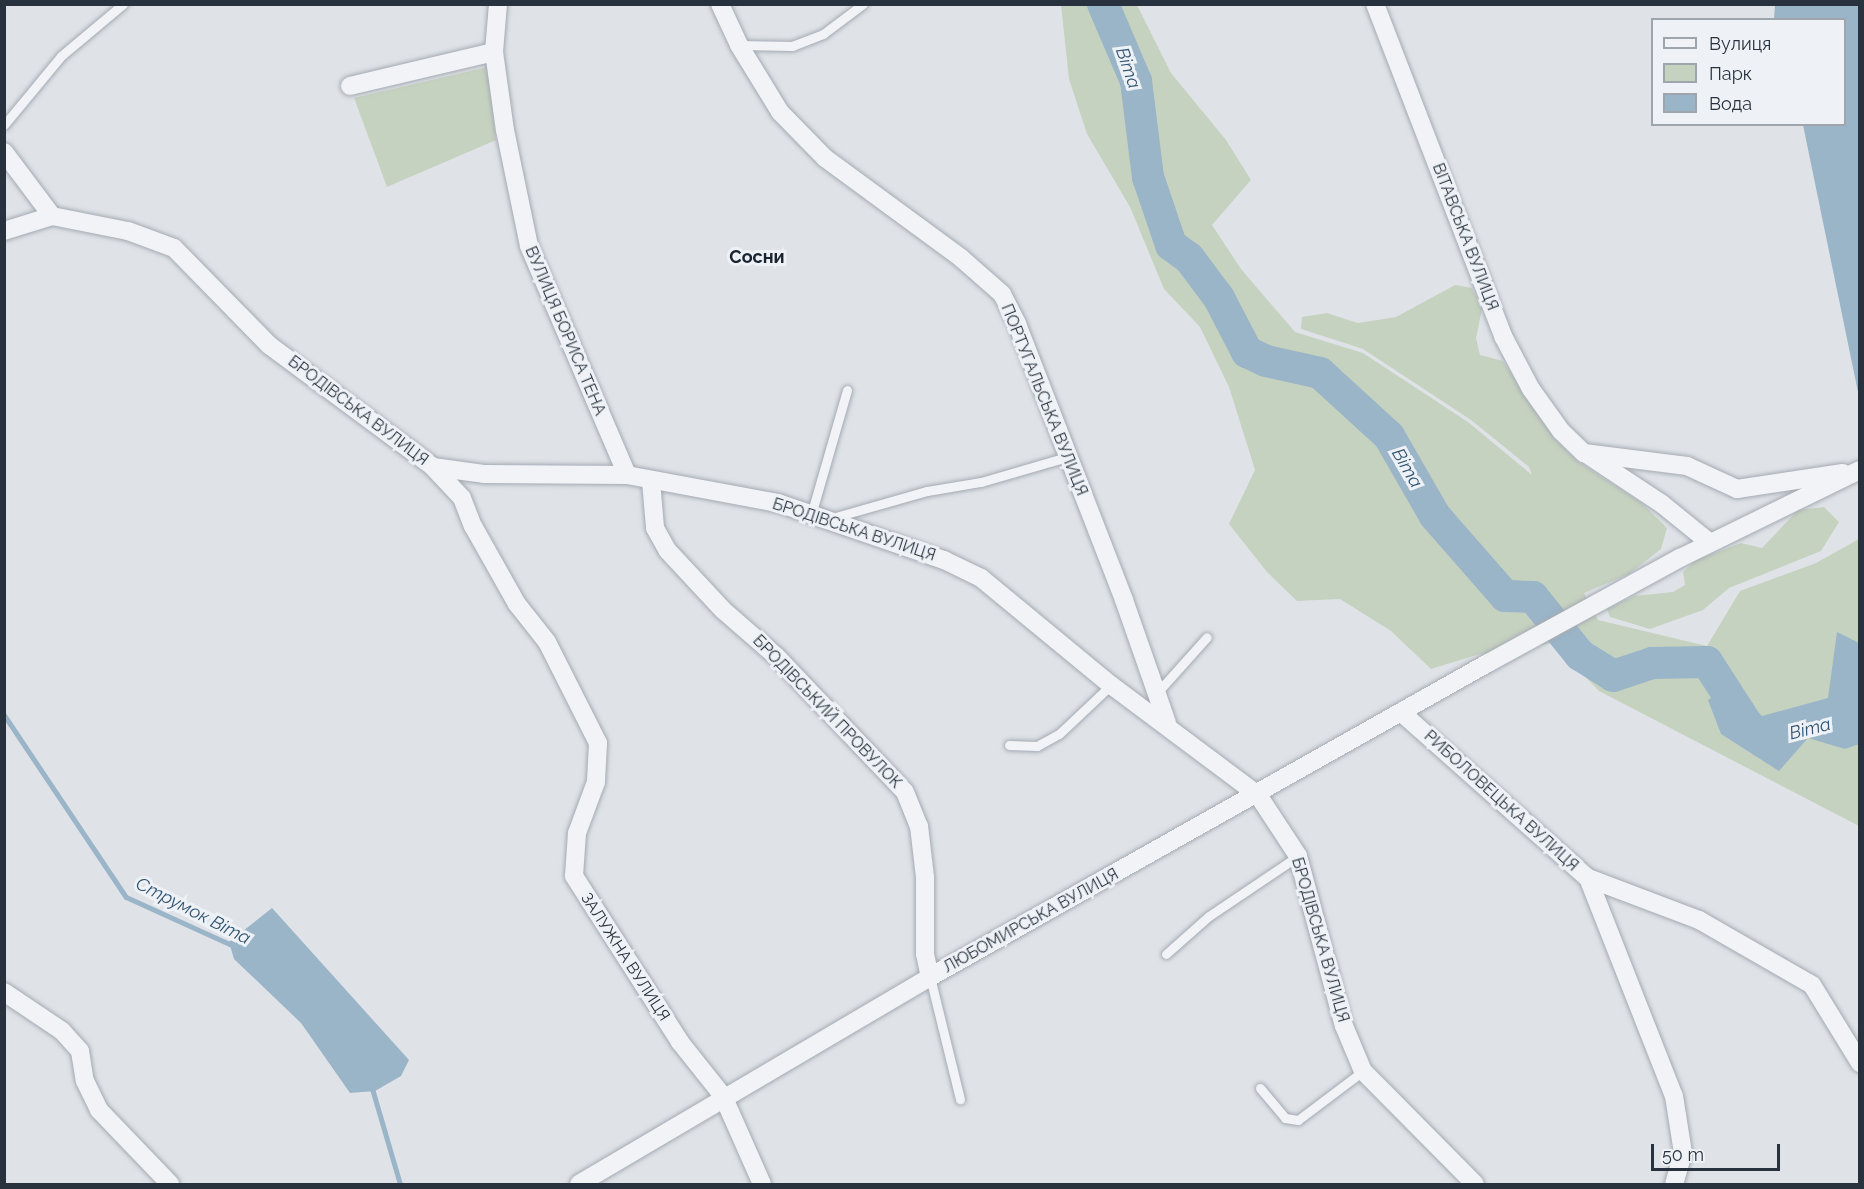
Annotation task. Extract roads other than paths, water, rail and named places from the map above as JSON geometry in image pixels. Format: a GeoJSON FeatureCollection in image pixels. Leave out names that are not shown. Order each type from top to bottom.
{"type":"FeatureCollection","features":[{"type":"Feature","properties":{"kind":"street","name":"ВУЛИЦЯ БОРИСА ТЕНА"},"geometry":{"type":"LineString","coordinates":[[498,4],[494,52],[505,130],[529,246],[627,475]]}},
{"type":"Feature","properties":{"kind":"street","name":"ПОРТУГАЛЬСЬКА ВУЛИЦЯ"},"geometry":{"type":"LineString","coordinates":[[720,4],[739,45],[780,112],[825,158],[961,258],[1002,294],[1017,324],[1167,723]]}},
{"type":"Feature","properties":{"kind":"street","name":"ВІТАВСЬКА ВУЛИЦЯ"},"geometry":{"type":"LineString","coordinates":[[1375,4],[1503,336],[1531,389],[1561,431],[1584,453],[1662,504],[1710,543]]}},
{"type":"Feature","properties":{"kind":"street"},"geometry":{"type":"LineString","coordinates":[[350,86],[494,52]]}},
{"type":"Feature","properties":{"kind":"street"},"geometry":{"type":"LineString","coordinates":[[4,152],[52,216]]}},
{"type":"Feature","properties":{"kind":"street","name":"БРОДІВСЬКА ВУЛИЦЯ"},"geometry":{"type":"LineString","coordinates":[[4,231],[52,216],[128,231],[174,248],[269,345],[433,467],[484,474],[627,475],[767,501],[830,519],[944,560],[981,578],[1111,685],[1167,723],[1258,795],[1298,856],[1344,1026],[1363,1071],[1475,1185]]}},
{"type":"Feature","properties":{"kind":"street"},"geometry":{"type":"LineString","coordinates":[[1584,453],[1687,466],[1737,489],[1860,470]]}},
{"type":"Feature","properties":{"kind":"street","name":"ЗАЛУЖНА ВУЛИЦЯ"},"geometry":{"type":"LineString","coordinates":[[433,467],[462,498],[473,526],[517,604],[547,642],[598,743],[596,782],[577,833],[574,876],[680,1042],[723,1096],[762,1185]]}},
{"type":"Feature","properties":{"kind":"street"},"geometry":{"type":"LineString","coordinates":[[1710,543],[1860,470]]}},
{"type":"Feature","properties":{"kind":"street","name":"БРОДІВСЬКИЙ ПРОВУЛОК"},"geometry":{"type":"LineString","coordinates":[[651,481],[655,528],[668,551],[723,610],[777,656],[905,792],[920,826],[925,877],[925,954],[930,977]]}},
{"type":"Feature","properties":{"kind":"street","name":"ЛЮБОМИРСЬКА ВУЛИЦЯ"},"geometry":{"type":"LineString","coordinates":[[579,1185],[723,1096],[930,977],[1403,714],[1488,663],[1710,543]]}},
{"type":"Feature","properties":{"kind":"street","name":"РИБОЛОВЕЦЬКА ВУЛИЦЯ"},"geometry":{"type":"LineString","coordinates":[[1403,714],[1588,878],[1700,920],[1812,985],[1860,1063]]}},
{"type":"Feature","properties":{"kind":"street"},"geometry":{"type":"LineString","coordinates":[[1588,878],[1674,1096],[1683,1153],[1674,1185]]}},
{"type":"Feature","properties":{"kind":"street"},"geometry":{"type":"LineString","coordinates":[[4,992],[62,1031],[80,1051],[85,1081],[99,1110],[170,1185]]}},
{"type":"Feature","properties":{"kind":"lane"},"geometry":{"type":"LineString","coordinates":[[4,125],[62,56],[123,4]]}},
{"type":"Feature","properties":{"kind":"lane"},"geometry":{"type":"LineString","coordinates":[[739,45],[792,46],[823,34],[863,4]]}},
{"type":"Feature","properties":{"kind":"lane"},"geometry":{"type":"LineString","coordinates":[[811,515],[847,390]]}},
{"type":"Feature","properties":{"kind":"lane"},"geometry":{"type":"LineString","coordinates":[[830,519],[1067,457]]}},
{"type":"Feature","properties":{"kind":"lane"},"geometry":{"type":"LineString","coordinates":[[1156,694],[1208,637]]}},
{"type":"Feature","properties":{"kind":"lane"},"geometry":{"type":"LineString","coordinates":[[1010,745],[1038,746],[1059,734],[1111,685]]}},
{"type":"Feature","properties":{"kind":"lane"},"geometry":{"type":"LineString","coordinates":[[1166,954],[1209,916],[1298,856]]}},
{"type":"Feature","properties":{"kind":"lane"},"geometry":{"type":"LineString","coordinates":[[930,977],[960,1099]]}},
{"type":"Feature","properties":{"kind":"lane"},"geometry":{"type":"LineString","coordinates":[[1260,1088],[1285,1118],[1298,1120],[1363,1071]]}},
{"type":"Feature","properties":{"kind":"water"},"geometry":{"type":"Polygon","coordinates":[[[1775,5],[1859,5],[1859,397],[1803,126],[1846,126],[1846,18],[1774,18],[1775,5]]]}},
{"type":"Feature","properties":{"kind":"water"},"geometry":{"type":"Polygon","coordinates":[[[1837,632],[1859,643],[1859,744],[1845,749],[1808,738],[1779,771],[1721,734],[1708,700],[1731,685],[1762,716],[1828,698],[1837,632]]]}},
{"type":"Feature","properties":{"kind":"water"},"geometry":{"type":"Polygon","coordinates":[[[272,908],[409,1060],[401,1076],[375,1091],[350,1093],[301,1023],[234,959],[229,942],[272,908]]]}},
{"type":"Feature","properties":{"kind":"waterway","name":"Віта"},"geometry":{"type":"LineString","coordinates":[[1103,4],[1136,81],[1148,177],[1171,245],[1189,258],[1219,298],[1247,352],[1266,361],[1320,373],[1389,436],[1435,516],[1505,596],[1533,597],[1580,655],[1613,676],[1652,663],[1707,662],[1747,724]]}},
{"type":"Feature","properties":{"kind":"waterway","name":"Струмок Віта"},"geometry":{"type":"LineString","coordinates":[[4,715],[126,897],[234,946]]}},
{"type":"Feature","properties":{"kind":"waterway","name":"Струмок Віта"},"geometry":{"type":"LineString","coordinates":[[371,1085],[400,1184]]}},
{"type":"Feature","properties":{"kind":"district","name":"Сосни"},"geometry":{"type":"Point","coordinates":[757,257]}}]}
